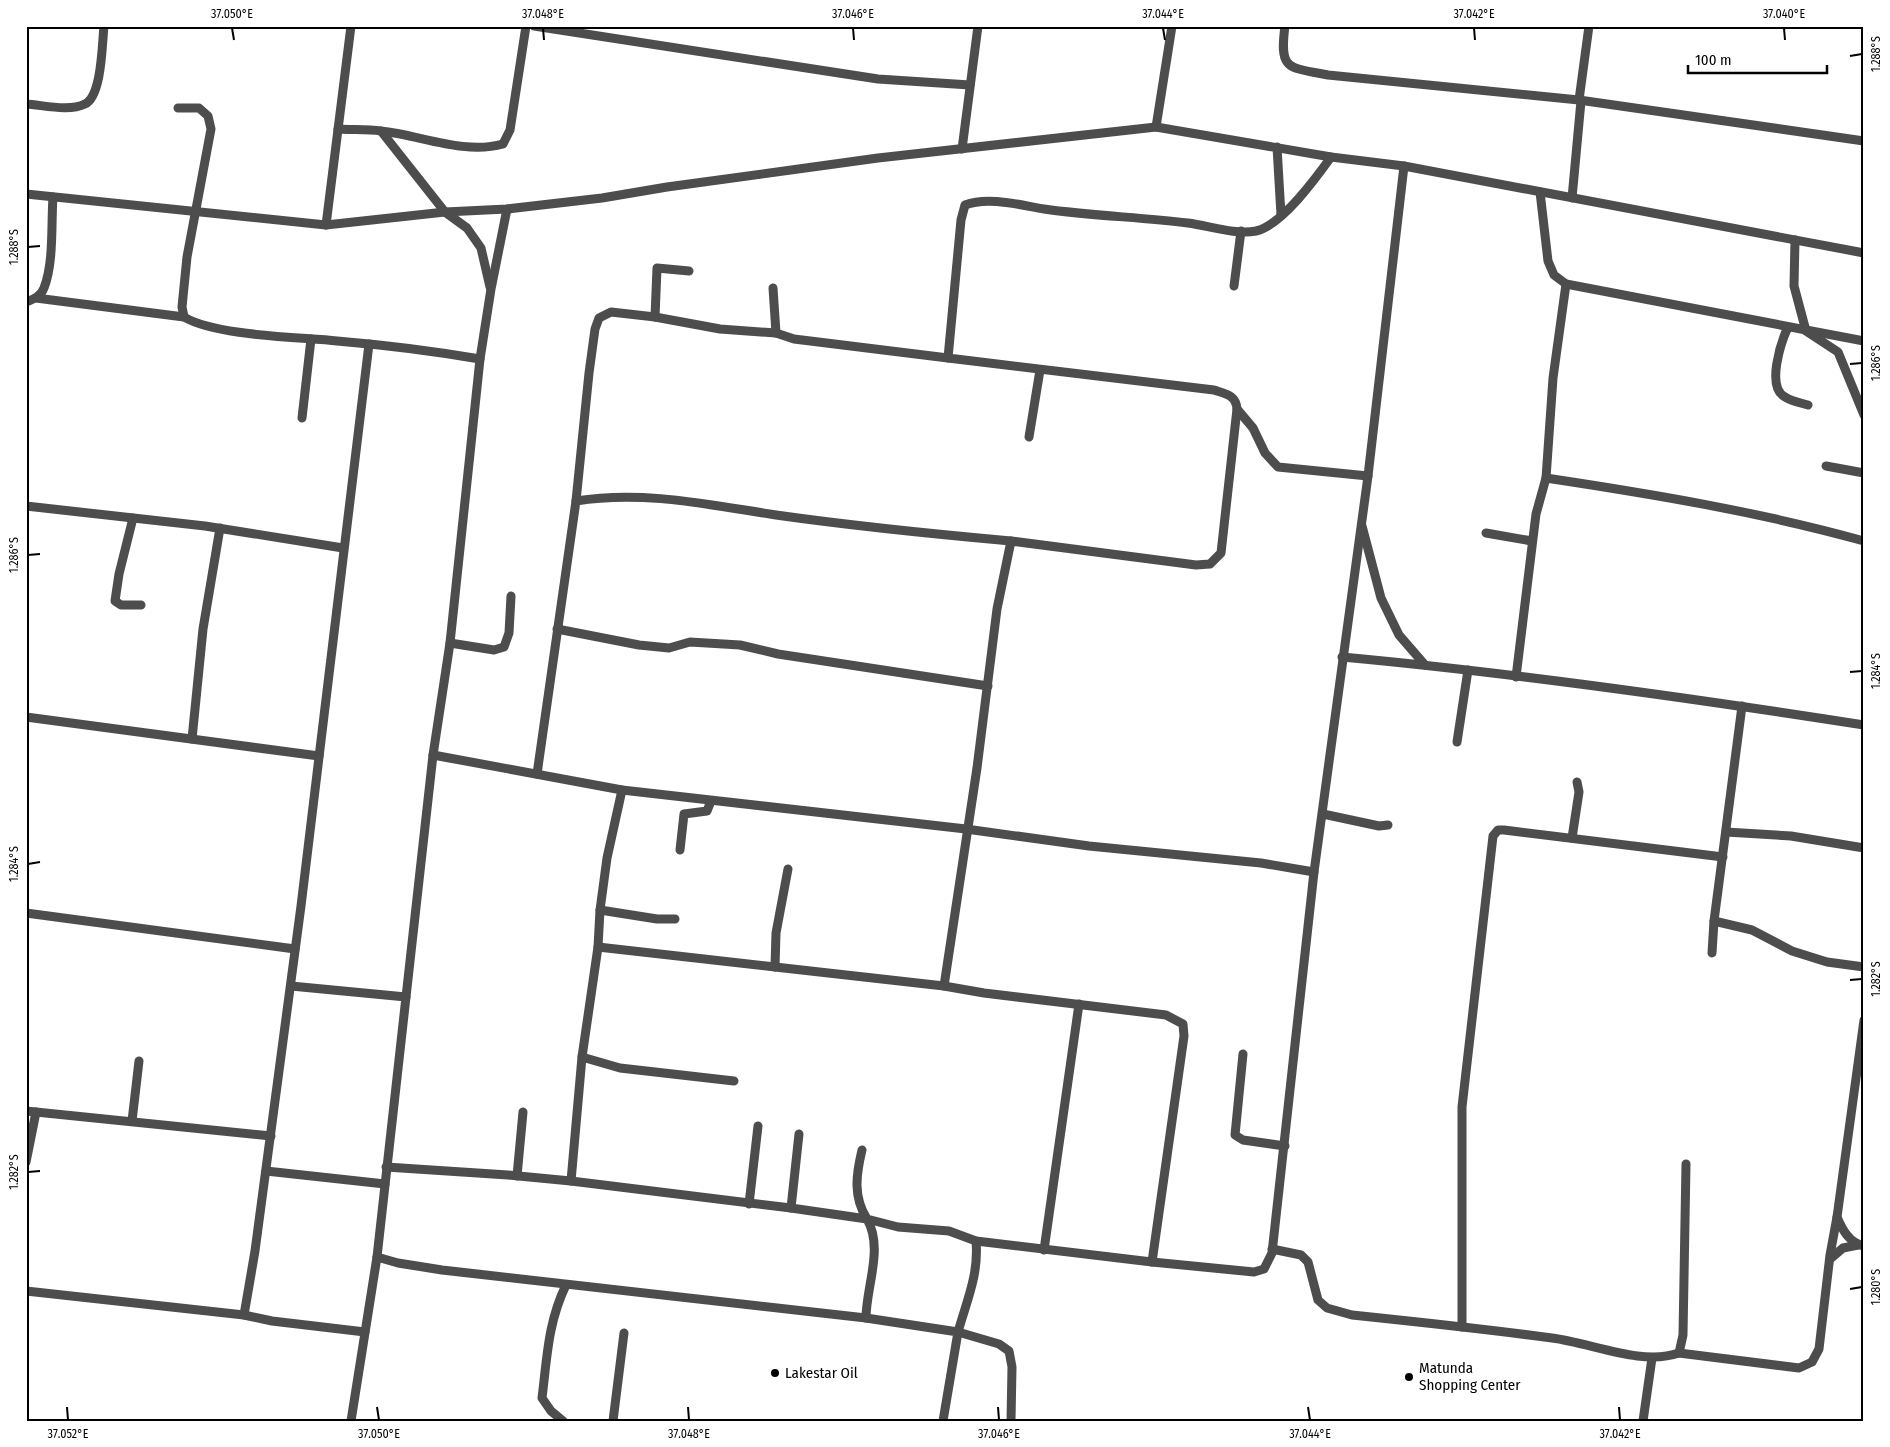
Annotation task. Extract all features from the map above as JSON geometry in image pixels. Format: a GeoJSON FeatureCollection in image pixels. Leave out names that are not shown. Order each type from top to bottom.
{"type":"FeatureCollection","features":[{"type":"Feature","properties":{"kind":"street"},"geometry":{"type":"LineString","coordinates":[[26,104],[64,108],[84,105],[91,100],[97,87],[104,26]]}},
{"type":"Feature","properties":{"kind":"street"},"geometry":{"type":"LineString","coordinates":[[326,226],[351,26]]}},
{"type":"Feature","properties":{"kind":"street"},"geometry":{"type":"LineString","coordinates":[[338,129],[382,131],[451,144],[489,148],[503,144],[510,130],[526,26]]}},
{"type":"Feature","properties":{"kind":"street"},"geometry":{"type":"LineString","coordinates":[[534,26],[878,79],[970,84]]}},
{"type":"Feature","properties":{"kind":"street"},"geometry":{"type":"LineString","coordinates":[[962,149],[978,26]]}},
{"type":"Feature","properties":{"kind":"street"},"geometry":{"type":"LineString","coordinates":[[1156,127],[1172,26]]}},
{"type":"Feature","properties":{"kind":"street"},"geometry":{"type":"LineString","coordinates":[[1285,26],[1282,50],[1286,62],[1295,68],[1328,75],[1580,100],[1864,141]]}},
{"type":"Feature","properties":{"kind":"street"},"geometry":{"type":"LineString","coordinates":[[1572,198],[1580,100],[1589,26]]}},
{"type":"Feature","properties":{"kind":"street"},"geometry":{"type":"LineString","coordinates":[[178,108],[199,108],[208,116],[210,129],[204,171],[194,212],[186,267],[182,307],[184,317]]}},
{"type":"Feature","properties":{"kind":"street"},"geometry":{"type":"LineString","coordinates":[[26,194],[326,226],[445,212],[507,209],[626,195],[677,185],[1156,127],[1331,157],[1404,166],[1864,253]]}},
{"type":"Feature","properties":{"kind":"street"},"geometry":{"type":"LineString","coordinates":[[382,131],[445,212],[467,228],[480,248],[491,289]]}},
{"type":"Feature","properties":{"kind":"street"},"geometry":{"type":"LineString","coordinates":[[1277,147],[1281,216]]}},
{"type":"Feature","properties":{"kind":"street"},"geometry":{"type":"LineString","coordinates":[[948,358],[961,220],[965,205],[975,201],[1004,203],[1066,212],[1181,222],[1241,231],[1257,231],[1274,222],[1303,195],[1331,157]]}},
{"type":"Feature","properties":{"kind":"street"},"geometry":{"type":"LineString","coordinates":[[386,1167],[571,1181],[868,1219],[898,1227],[949,1231],[976,1241],[1044,1250],[1254,1272],[1264,1269],[1269,1262],[1272,1249],[1285,1146],[1292,1060],[1298,1024],[1314,872],[1368,476],[1404,166]]}},
{"type":"Feature","properties":{"kind":"street"},"geometry":{"type":"LineString","coordinates":[[1540,192],[1548,261],[1554,275],[1566,284],[1864,341]]}},
{"type":"Feature","properties":{"kind":"street"},"geometry":{"type":"LineString","coordinates":[[26,302],[36,298],[44,289],[48,266],[53,197]]}},
{"type":"Feature","properties":{"kind":"street"},"geometry":{"type":"LineString","coordinates":[[351,1421],[377,1257],[433,755],[450,643],[480,359],[491,289],[507,209]]}},
{"type":"Feature","properties":{"kind":"street"},"geometry":{"type":"LineString","coordinates":[[1234,286],[1241,231]]}},
{"type":"Feature","properties":{"kind":"street"},"geometry":{"type":"LineString","coordinates":[[1795,240],[1794,286],[1806,331],[1838,352],[1864,415]]}},
{"type":"Feature","properties":{"kind":"street"},"geometry":{"type":"LineString","coordinates":[[655,318],[657,268],[689,271]]}},
{"type":"Feature","properties":{"kind":"street"},"geometry":{"type":"LineString","coordinates":[[1516,677],[1536,514],[1546,478],[1553,378],[1566,284]]}},
{"type":"Feature","properties":{"kind":"street"},"geometry":{"type":"LineString","coordinates":[[773,288],[776,333]]}},
{"type":"Feature","properties":{"kind":"street"},"geometry":{"type":"LineString","coordinates":[[36,298],[184,317],[192,322],[234,331],[369,344],[480,359]]}},
{"type":"Feature","properties":{"kind":"street"},"geometry":{"type":"LineString","coordinates":[[537,774],[576,501],[589,372],[595,329],[599,318],[611,312],[720,330],[776,333],[794,339],[1214,390],[1231,395],[1237,403],[1221,553],[1210,564],[1159,561],[1011,541],[789,516],[642,496],[618,496],[576,501]]}},
{"type":"Feature","properties":{"kind":"street"},"geometry":{"type":"LineString","coordinates":[[1788,327],[1781,342],[1777,358],[1777,389],[1784,397],[1808,405]]}},
{"type":"Feature","properties":{"kind":"street"},"geometry":{"type":"LineString","coordinates":[[302,418],[311,339]]}},
{"type":"Feature","properties":{"kind":"street"},"geometry":{"type":"LineString","coordinates":[[244,1315],[291,986],[369,344]]}},
{"type":"Feature","properties":{"kind":"street"},"geometry":{"type":"LineString","coordinates":[[1029,437],[1040,370]]}},
{"type":"Feature","properties":{"kind":"street"},"geometry":{"type":"LineString","coordinates":[[1237,409],[1254,428],[1265,454],[1278,467],[1368,476]]}},
{"type":"Feature","properties":{"kind":"street"},"geometry":{"type":"LineString","coordinates":[[1826,466],[1864,473]]}},
{"type":"Feature","properties":{"kind":"street"},"geometry":{"type":"LineString","coordinates":[[1546,478],[1643,493],[1830,532],[1864,541]]}},
{"type":"Feature","properties":{"kind":"street"},"geometry":{"type":"LineString","coordinates":[[26,506],[220,528],[343,548]]}},
{"type":"Feature","properties":{"kind":"street"},"geometry":{"type":"LineString","coordinates":[[133,518],[119,574],[115,601],[121,605],[141,605]]}},
{"type":"Feature","properties":{"kind":"street"},"geometry":{"type":"LineString","coordinates":[[1361,522],[1381,598],[1399,635],[1425,665]]}},
{"type":"Feature","properties":{"kind":"street"},"geometry":{"type":"LineString","coordinates":[[192,739],[203,629],[220,528]]}},
{"type":"Feature","properties":{"kind":"street"},"geometry":{"type":"LineString","coordinates":[[1486,533],[1532,541]]}},
{"type":"Feature","properties":{"kind":"street"},"geometry":{"type":"LineString","coordinates":[[944,986],[988,686],[997,609],[1011,541]]}},
{"type":"Feature","properties":{"kind":"street"},"geometry":{"type":"LineString","coordinates":[[450,643],[494,650],[504,648],[509,633],[511,596]]}},
{"type":"Feature","properties":{"kind":"street"},"geometry":{"type":"LineString","coordinates":[[557,629],[639,645],[669,648],[690,642],[740,645],[778,654],[988,686]]}},
{"type":"Feature","properties":{"kind":"street"},"geometry":{"type":"LineString","coordinates":[[1342,657],[1468,670],[1742,706],[1864,725]]}},
{"type":"Feature","properties":{"kind":"street"},"geometry":{"type":"LineString","coordinates":[[1457,742],[1468,670]]}},
{"type":"Feature","properties":{"kind":"street"},"geometry":{"type":"LineString","coordinates":[[1712,953],[1714,921],[1742,706]]}},
{"type":"Feature","properties":{"kind":"street"},"geometry":{"type":"LineString","coordinates":[[26,717],[319,756]]}},
{"type":"Feature","properties":{"kind":"street"},"geometry":{"type":"LineString","coordinates":[[433,755],[622,790],[966,829],[1089,846],[1261,863],[1314,872]]}},
{"type":"Feature","properties":{"kind":"street"},"geometry":{"type":"LineString","coordinates":[[1572,838],[1579,792],[1577,782]]}},
{"type":"Feature","properties":{"kind":"street"},"geometry":{"type":"LineString","coordinates":[[571,1181],[582,1057],[598,947],[600,910],[607,858],[622,790]]}},
{"type":"Feature","properties":{"kind":"street"},"geometry":{"type":"LineString","coordinates":[[680,850],[684,814],[707,811],[711,801]]}},
{"type":"Feature","properties":{"kind":"street"},"geometry":{"type":"LineString","coordinates":[[1323,814],[1379,826],[1388,825]]}},
{"type":"Feature","properties":{"kind":"street"},"geometry":{"type":"LineString","coordinates":[[1462,1327],[1462,1107],[1493,836],[1498,830],[1504,830],[1723,857]]}},
{"type":"Feature","properties":{"kind":"street"},"geometry":{"type":"LineString","coordinates":[[1726,832],[1791,836],[1864,848]]}},
{"type":"Feature","properties":{"kind":"street"},"geometry":{"type":"LineString","coordinates":[[775,967],[776,933],[788,869]]}},
{"type":"Feature","properties":{"kind":"street"},"geometry":{"type":"LineString","coordinates":[[600,910],[650,918],[676,919]]}},
{"type":"Feature","properties":{"kind":"street"},"geometry":{"type":"LineString","coordinates":[[26,913],[295,949]]}},
{"type":"Feature","properties":{"kind":"street"},"geometry":{"type":"LineString","coordinates":[[1714,921],[1752,930],[1792,951],[1827,962],[1864,967]]}},
{"type":"Feature","properties":{"kind":"street"},"geometry":{"type":"LineString","coordinates":[[598,947],[944,986],[984,993],[1166,1015],[1183,1024],[1184,1036],[1152,1262]]}},
{"type":"Feature","properties":{"kind":"street"},"geometry":{"type":"LineString","coordinates":[[291,986],[406,997]]}},
{"type":"Feature","properties":{"kind":"street"},"geometry":{"type":"LineString","coordinates":[[1044,1250],[1079,1004]]}},
{"type":"Feature","properties":{"kind":"street"},"geometry":{"type":"LineString","coordinates":[[1272,1249],[1301,1255],[1308,1262],[1313,1289],[1318,1300],[1328,1308],[1352,1315],[1555,1338],[1652,1358],[1679,1353],[1799,1368],[1812,1362],[1819,1349],[1864,1020]]}},
{"type":"Feature","properties":{"kind":"street"},"geometry":{"type":"LineString","coordinates":[[1243,1054],[1235,1135],[1243,1140],[1285,1146]]}},
{"type":"Feature","properties":{"kind":"street"},"geometry":{"type":"LineString","coordinates":[[582,1057],[620,1068],[734,1081]]}},
{"type":"Feature","properties":{"kind":"street"},"geometry":{"type":"LineString","coordinates":[[132,1121],[139,1061]]}},
{"type":"Feature","properties":{"kind":"street"},"geometry":{"type":"LineString","coordinates":[[26,1162],[31,1112],[271,1136]]}},
{"type":"Feature","properties":{"kind":"street"},"geometry":{"type":"LineString","coordinates":[[517,1176],[523,1112]]}},
{"type":"Feature","properties":{"kind":"street"},"geometry":{"type":"LineString","coordinates":[[749,1204],[758,1126]]}},
{"type":"Feature","properties":{"kind":"street"},"geometry":{"type":"LineString","coordinates":[[791,1208],[799,1134]]}},
{"type":"Feature","properties":{"kind":"street"},"geometry":{"type":"LineString","coordinates":[[862,1150],[857,1169],[857,1195],[860,1207],[874,1230],[866,1318]]}},
{"type":"Feature","properties":{"kind":"street"},"geometry":{"type":"LineString","coordinates":[[1679,1353],[1683,1332],[1686,1164]]}},
{"type":"Feature","properties":{"kind":"street"},"geometry":{"type":"LineString","coordinates":[[266,1171],[385,1184]]}},
{"type":"Feature","properties":{"kind":"street"},"geometry":{"type":"LineString","coordinates":[[1837,1217],[1844,1232],[1861,1245]]}},
{"type":"Feature","properties":{"kind":"street"},"geometry":{"type":"LineString","coordinates":[[943,1421],[958,1332],[976,1274],[978,1259],[976,1241]]}},
{"type":"Feature","properties":{"kind":"street"},"geometry":{"type":"LineString","coordinates":[[1830,1258],[1843,1248],[1861,1245]]}},
{"type":"Feature","properties":{"kind":"street"},"geometry":{"type":"LineString","coordinates":[[377,1257],[398,1264],[442,1270],[866,1318],[958,1332],[1000,1344],[1009,1351],[1012,1367],[1011,1421]]}},
{"type":"Feature","properties":{"kind":"street"},"geometry":{"type":"LineString","coordinates":[[563,1421],[551,1411],[542,1398],[547,1368],[549,1332],[555,1307],[566,1285]]}},
{"type":"Feature","properties":{"kind":"street"},"geometry":{"type":"LineString","coordinates":[[26,1291],[244,1315],[272,1321],[365,1332]]}},
{"type":"Feature","properties":{"kind":"street"},"geometry":{"type":"LineString","coordinates":[[614,1421],[624,1333]]}},
{"type":"Feature","properties":{"kind":"street"},"geometry":{"type":"LineString","coordinates":[[1643,1421],[1652,1358]]}},
{"type":"Feature","properties":{"kind":"place","name":"Lakestar Oil"},"geometry":{"type":"Point","coordinates":[775,1373]}},
{"type":"Feature","properties":{"kind":"place","name":"Matunda Shopping Center"},"geometry":{"type":"Point","coordinates":[1409,1377]}}]}
